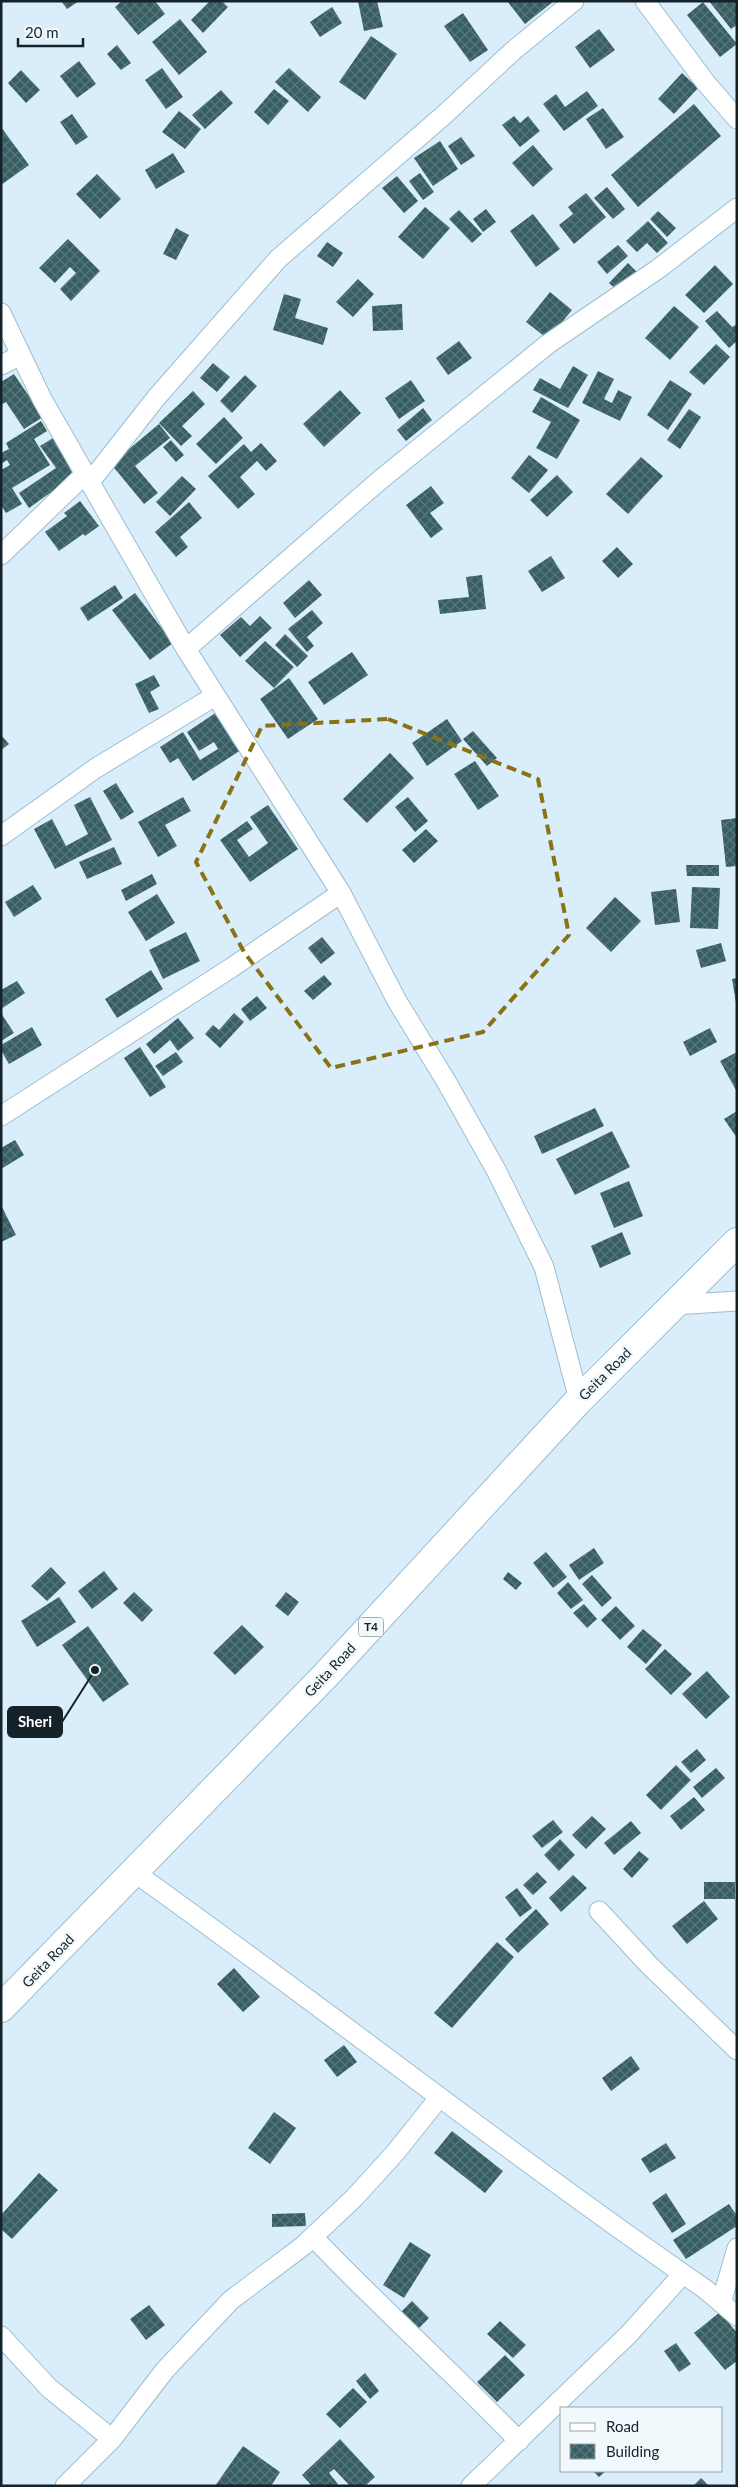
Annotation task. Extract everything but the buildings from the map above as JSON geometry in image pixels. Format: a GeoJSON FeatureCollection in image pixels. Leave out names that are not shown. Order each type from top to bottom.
{"type":"FeatureCollection","features":[{"type":"Feature","properties":{"kind":"highway","name":"Geita Road"},"geometry":{"type":"LineString","coordinates":[[1,2008],[325,1676],[578,1400],[737,1242]]}},
{"type":"Feature","properties":{"kind":"street"},"geometry":{"type":"LineString","coordinates":[[1,556],[88,478],[278,259],[399,155],[512,51],[574,1]]}},
{"type":"Feature","properties":{"kind":"street"},"geometry":{"type":"LineString","coordinates":[[645,1],[706,83],[737,119]]}},
{"type":"Feature","properties":{"kind":"street"},"geometry":{"type":"LineString","coordinates":[[186,649],[380,480],[548,344],[658,268],[737,208]]}},
{"type":"Feature","properties":{"kind":"street"},"geometry":{"type":"LineString","coordinates":[[1,313],[42,399],[186,649],[341,893],[396,1001],[446,1081],[496,1170],[544,1267],[578,1400]]}},
{"type":"Feature","properties":{"kind":"street"},"geometry":{"type":"LineString","coordinates":[[1,365],[21,355]]}},
{"type":"Feature","properties":{"kind":"street"},"geometry":{"type":"LineString","coordinates":[[1,836],[96,768],[215,696]]}},
{"type":"Feature","properties":{"kind":"street"},"geometry":{"type":"LineString","coordinates":[[1,1116],[231,968],[341,893]]}},
{"type":"Feature","properties":{"kind":"street"},"geometry":{"type":"LineString","coordinates":[[674,1305],[737,1301]]}},
{"type":"Feature","properties":{"kind":"street"},"geometry":{"type":"LineString","coordinates":[[134,1872],[274,1972],[439,2098],[737,2316]]}},
{"type":"Feature","properties":{"kind":"street"},"geometry":{"type":"LineString","coordinates":[[599,1911],[649,1965],[737,2050]]}},
{"type":"Feature","properties":{"kind":"street"},"geometry":{"type":"LineString","coordinates":[[65,2486],[112,2439],[165,2370],[231,2300],[313,2236],[354,2198],[395,2153],[439,2098]]}},
{"type":"Feature","properties":{"kind":"street"},"geometry":{"type":"LineString","coordinates":[[313,2236],[388,2314],[473,2394],[519,2441]]}},
{"type":"Feature","properties":{"kind":"street"},"geometry":{"type":"LineString","coordinates":[[721,2303],[737,2248]]}},
{"type":"Feature","properties":{"kind":"street"},"geometry":{"type":"LineString","coordinates":[[471,2486],[629,2334],[682,2274]]}},
{"type":"Feature","properties":{"kind":"street"},"geometry":{"type":"LineString","coordinates":[[1,2336],[49,2388],[112,2439]]}},
{"type":"Feature","properties":{"kind":"highlighted area"},"geometry":{"type":"Polygon","coordinates":[[[388,719],[538,779],[569,935],[483,1032],[331,1068],[244,952],[196,862],[262,726],[388,719]]]}},
{"type":"Feature","properties":{"kind":"place","name":"Sheri"},"geometry":{"type":"Point","coordinates":[95,1670]}}]}
